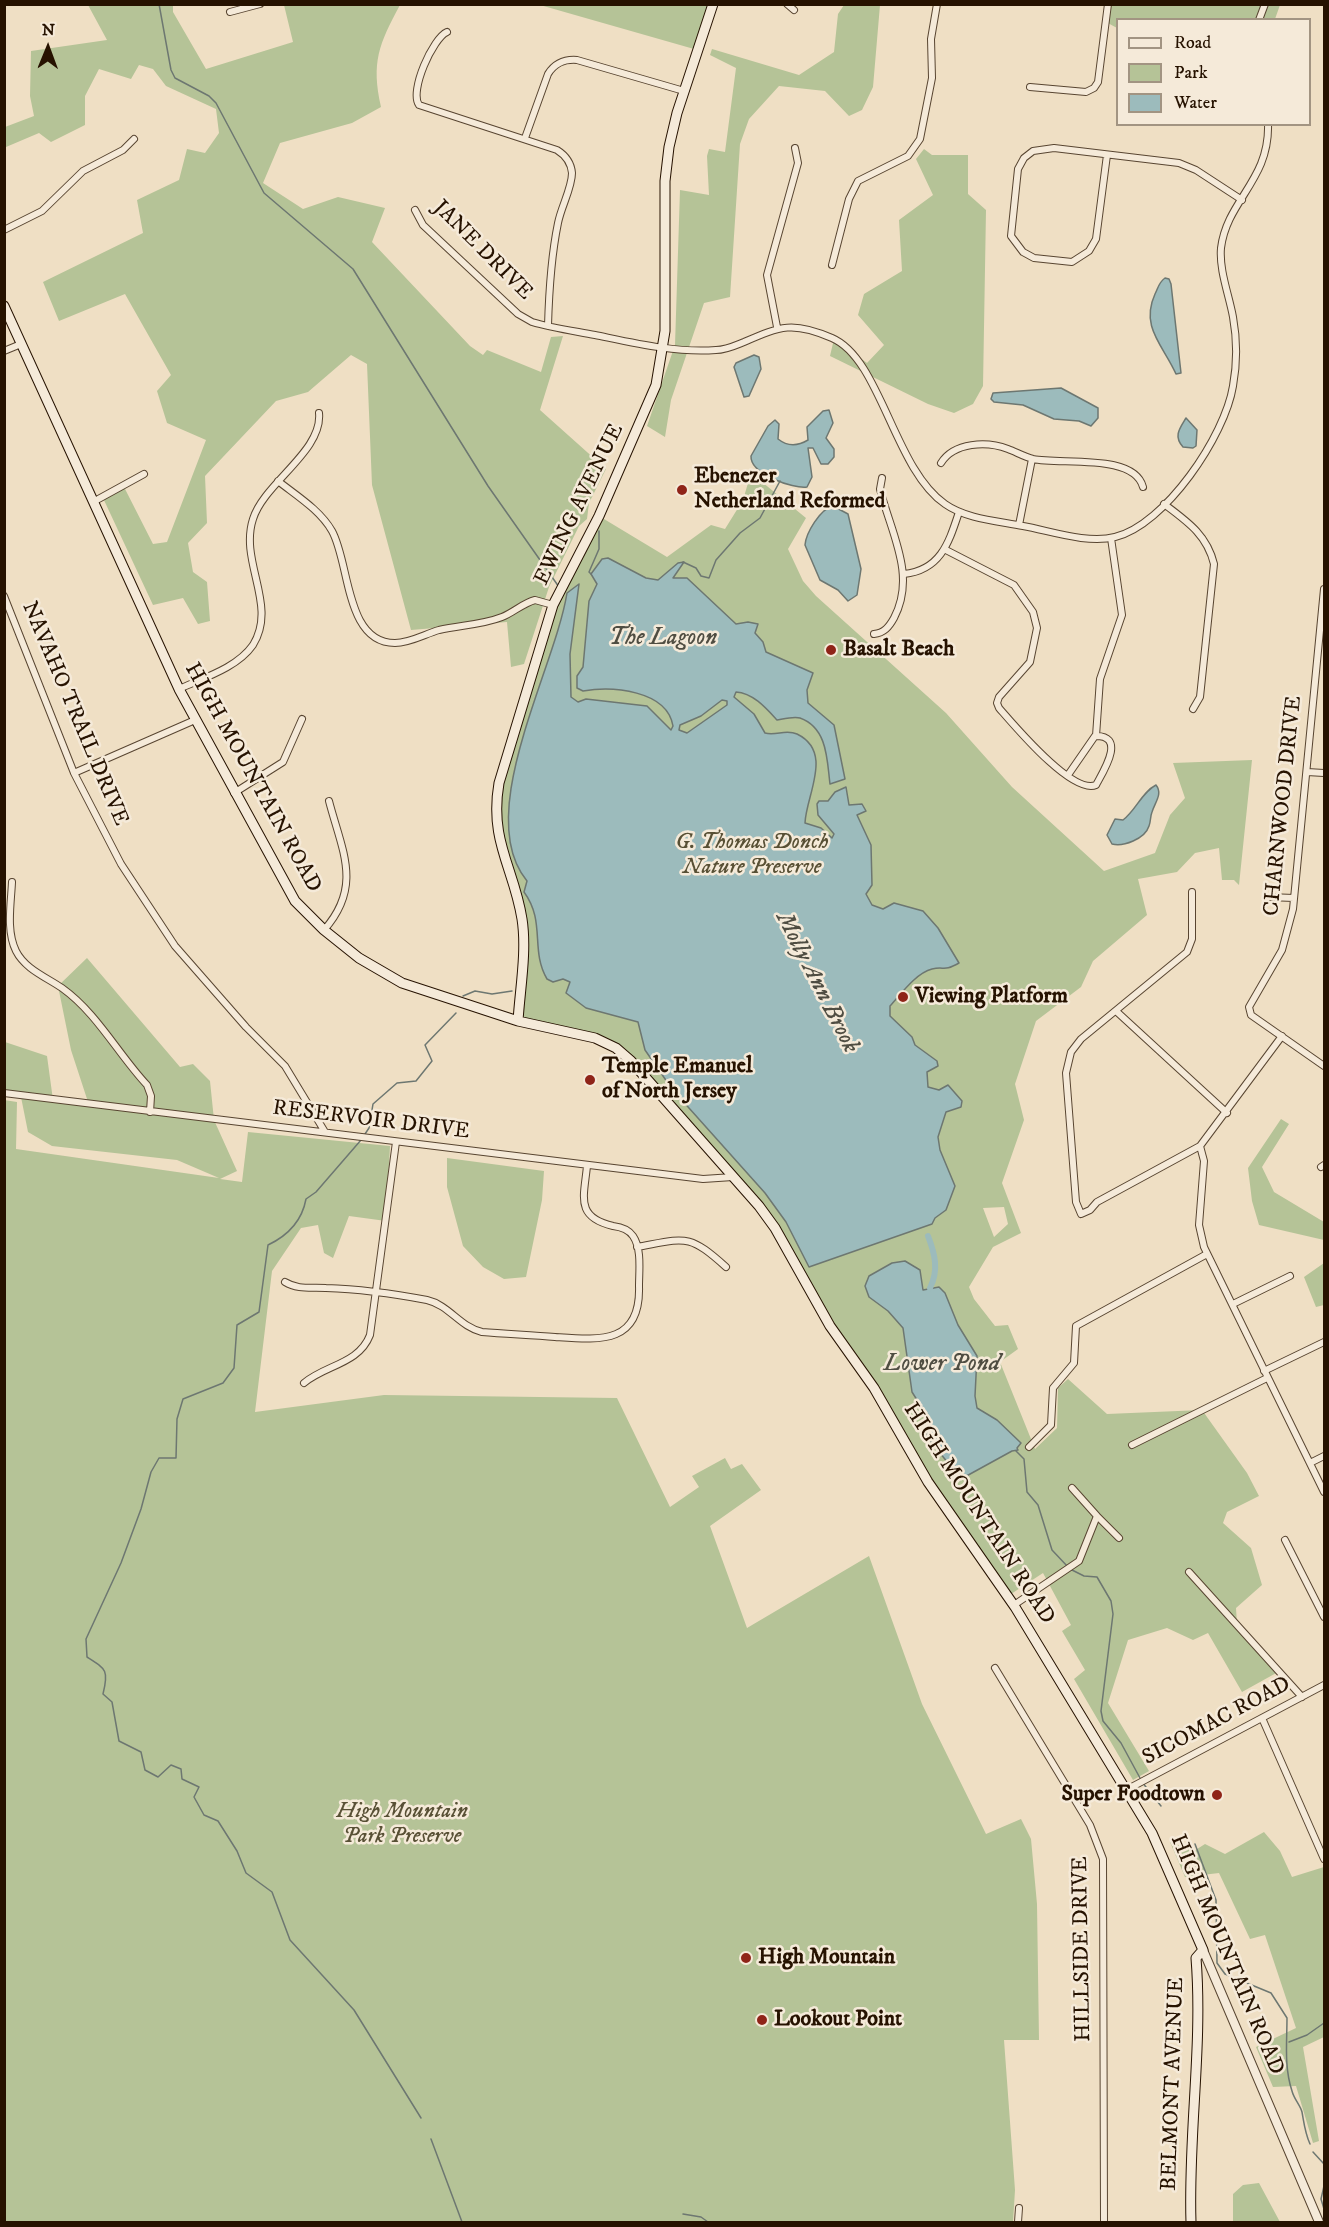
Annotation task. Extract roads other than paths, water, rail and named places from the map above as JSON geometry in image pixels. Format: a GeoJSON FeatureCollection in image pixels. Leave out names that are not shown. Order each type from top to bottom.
{"type":"FeatureCollection","features":[{"type":"Feature","properties":{"kind":"main road","name":"EWING AVENUE"},"geometry":{"type":"LineString","coordinates":[[518,1022],[522,921],[499,838],[497,795],[553,605],[599,516],[650,402],[664,348],[666,164],[670,138],[713,4]]}},
{"type":"Feature","properties":{"kind":"main road","name":"HIGH MOUNTAIN ROAD"},"geometry":{"type":"LineString","coordinates":[[4,306],[179,689],[286,889],[324,930],[358,958],[402,983],[518,1022],[585,1035],[615,1048],[631,1061],[733,1177],[775,1228],[814,1301],[874,1388],[919,1467],[1014,1605],[1162,1851],[1203,1950]]}},
{"type":"Feature","properties":{"kind":"main road","name":"BELMONT AVENUE"},"geometry":{"type":"LineString","coordinates":[[1191,2223],[1190,2175],[1199,2024],[1196,1958],[1203,1950]]}},
{"type":"Feature","properties":{"kind":"street"},"geometry":{"type":"LineString","coordinates":[[230,12],[260,4]]}},
{"type":"Feature","properties":{"kind":"street"},"geometry":{"type":"LineString","coordinates":[[787,4],[794,10]]}},
{"type":"Feature","properties":{"kind":"street"},"geometry":{"type":"LineString","coordinates":[[832,265],[854,187],[864,176],[908,156],[920,139],[932,78],[931,39],[937,4]]}},
{"type":"Feature","properties":{"kind":"street"},"geometry":{"type":"LineString","coordinates":[[1030,87],[1086,92],[1094,88],[1098,82],[1108,4]]}},
{"type":"Feature","properties":{"kind":"street"},"geometry":{"type":"LineString","coordinates":[[447,32],[436,39],[415,92],[419,105],[525,138],[562,153],[569,162],[572,173],[551,260],[548,326]]}},
{"type":"Feature","properties":{"kind":"street"},"geometry":{"type":"LineString","coordinates":[[525,138],[548,74],[555,65],[565,60],[577,60],[684,91]]}},
{"type":"Feature","properties":{"kind":"street"},"geometry":{"type":"LineString","coordinates":[[795,148],[798,162],[767,275],[777,327],[808,330],[844,344],[859,361],[918,477],[926,488],[958,512],[1092,538],[1111,538],[1130,532],[1151,519],[1213,443],[1226,415],[1233,390],[1235,369],[1234,320],[1221,258],[1224,232],[1261,167],[1266,153],[1268,126]]}},
{"type":"Feature","properties":{"kind":"street"},"geometry":{"type":"LineString","coordinates":[[4,230],[42,211],[83,171],[123,150],[134,139]]}},
{"type":"Feature","properties":{"kind":"street"},"geometry":{"type":"LineString","coordinates":[[1107,155],[1096,239],[1089,252],[1072,262],[1034,258],[1023,252],[1011,236],[1018,168],[1024,158],[1045,148],[1107,155],[1190,166],[1242,200]]}},
{"type":"Feature","properties":{"kind":"street","name":"JANE DRIVE"},"geometry":{"type":"LineString","coordinates":[[415,210],[423,225],[518,314],[532,322],[664,348],[721,350],[777,327]]}},
{"type":"Feature","properties":{"kind":"street"},"geometry":{"type":"LineString","coordinates":[[4,351],[21,344]]}},
{"type":"Feature","properties":{"kind":"street"},"geometry":{"type":"LineString","coordinates":[[179,689],[232,664],[246,653],[257,637],[262,611],[250,549],[250,530],[261,503],[314,438],[319,426],[319,413]]}},
{"type":"Feature","properties":{"kind":"street"},"geometry":{"type":"LineString","coordinates":[[941,463],[957,450],[984,444],[1007,448],[1032,459],[1116,465],[1136,474],[1143,487]]}},
{"type":"Feature","properties":{"kind":"street"},"geometry":{"type":"LineString","coordinates":[[1019,525],[1032,459]]}},
{"type":"Feature","properties":{"kind":"street"},"geometry":{"type":"LineString","coordinates":[[93,502],[144,474]]}},
{"type":"Feature","properties":{"kind":"street"},"geometry":{"type":"LineString","coordinates":[[874,634],[885,630],[898,609],[904,574],[880,489],[882,478]]}},
{"type":"Feature","properties":{"kind":"street"},"geometry":{"type":"LineString","coordinates":[[278,481],[315,510],[330,528],[339,548],[357,616],[364,629],[375,638],[388,642],[403,642],[449,628],[490,621],[535,600],[553,605]]}},
{"type":"Feature","properties":{"kind":"street"},"geometry":{"type":"LineString","coordinates":[[1164,504],[1202,535],[1210,549],[1214,564],[1200,697],[1193,709]]}},
{"type":"Feature","properties":{"kind":"street"},"geometry":{"type":"LineString","coordinates":[[904,574],[930,567],[944,549],[958,512]]}},
{"type":"Feature","properties":{"kind":"street"},"geometry":{"type":"LineString","coordinates":[[1068,775],[1089,742],[1096,736],[1100,679],[1122,615],[1111,538]]}},
{"type":"Feature","properties":{"kind":"street"},"geometry":{"type":"LineString","coordinates":[[944,549],[1014,585],[1034,612],[1037,628],[1030,662],[999,697],[997,703],[1048,761],[1086,785],[1096,785],[1111,758],[1112,750],[1109,741],[1096,736]]}},
{"type":"Feature","properties":{"kind":"street","name":"CHARNWOOD DRIVE"},"geometry":{"type":"LineString","coordinates":[[1324,588],[1290,924],[1282,950],[1249,1007],[1251,1015],[1324,1066]]}},
{"type":"Feature","properties":{"kind":"street","name":"NAVAHO TRAIL DRIVE"},"geometry":{"type":"LineString","coordinates":[[5,597],[74,773],[109,843],[171,941],[246,1027],[285,1066],[325,1132]]}},
{"type":"Feature","properties":{"kind":"street"},"geometry":{"type":"LineString","coordinates":[[233,793],[283,762],[302,719]]}},
{"type":"Feature","properties":{"kind":"street"},"geometry":{"type":"LineString","coordinates":[[74,773],[195,720]]}},
{"type":"Feature","properties":{"kind":"street"},"geometry":{"type":"LineString","coordinates":[[1307,772],[1324,773]]}},
{"type":"Feature","properties":{"kind":"street"},"geometry":{"type":"LineString","coordinates":[[324,930],[339,911],[347,886],[345,865],[329,801]]}},
{"type":"Feature","properties":{"kind":"street"},"geometry":{"type":"LineString","coordinates":[[12,882],[11,935],[20,958],[83,1007],[147,1085],[151,1096],[150,1112]]}},
{"type":"Feature","properties":{"kind":"street"},"geometry":{"type":"LineString","coordinates":[[1192,892],[1193,931],[1187,952],[1075,1045],[1066,1066],[1076,1202],[1081,1214],[1090,1210],[1097,1202],[1200,1146],[1227,1113],[1282,1036]]}},
{"type":"Feature","properties":{"kind":"street"},"geometry":{"type":"LineString","coordinates":[[1268,897],[1294,898]]}},
{"type":"Feature","properties":{"kind":"street"},"geometry":{"type":"LineString","coordinates":[[1116,1011],[1227,1113]]}},
{"type":"Feature","properties":{"kind":"street","name":"RESERVOIR DRIVE"},"geometry":{"type":"LineString","coordinates":[[4,1093],[587,1166],[703,1179],[733,1177]]}},
{"type":"Feature","properties":{"kind":"street"},"geometry":{"type":"LineString","coordinates":[[304,1383],[314,1374],[348,1360],[362,1350],[370,1335],[396,1142]]}},
{"type":"Feature","properties":{"kind":"street"},"geometry":{"type":"LineString","coordinates":[[1200,1146],[1204,1161],[1199,1225],[1207,1254],[1324,1492]]}},
{"type":"Feature","properties":{"kind":"street"},"geometry":{"type":"LineString","coordinates":[[285,1282],[300,1288],[327,1288],[429,1301],[446,1309],[467,1327],[482,1332],[603,1339],[624,1329],[637,1310],[639,1298],[637,1246],[628,1231],[597,1221],[586,1211],[584,1202],[587,1166]]}},
{"type":"Feature","properties":{"kind":"street"},"geometry":{"type":"LineString","coordinates":[[637,1246],[680,1240],[691,1241],[707,1248],[726,1267]]}},
{"type":"Feature","properties":{"kind":"street"},"geometry":{"type":"LineString","coordinates":[[1029,1447],[1051,1425],[1053,1388],[1074,1363],[1076,1326],[1207,1254]]}},
{"type":"Feature","properties":{"kind":"street"},"geometry":{"type":"LineString","coordinates":[[1233,1304],[1290,1276]]}},
{"type":"Feature","properties":{"kind":"street"},"geometry":{"type":"LineString","coordinates":[[1132,1444],[1266,1375],[1324,1342]]}},
{"type":"Feature","properties":{"kind":"street"},"geometry":{"type":"LineString","coordinates":[[1310,1463],[1324,1456]]}},
{"type":"Feature","properties":{"kind":"street"},"geometry":{"type":"LineString","coordinates":[[1072,1488],[1119,1538]]}},
{"type":"Feature","properties":{"kind":"street"},"geometry":{"type":"LineString","coordinates":[[1014,1605],[1046,1581],[1070,1568],[1084,1551],[1097,1516]]}},
{"type":"Feature","properties":{"kind":"street"},"geometry":{"type":"LineString","coordinates":[[1285,1540],[1324,1617]]}},
{"type":"Feature","properties":{"kind":"street"},"geometry":{"type":"LineString","coordinates":[[1189,1572],[1302,1697]]}},
{"type":"Feature","properties":{"kind":"street","name":"HILLSIDE DRIVE"},"geometry":{"type":"LineString","coordinates":[[995,1668],[1090,1825],[1103,1859],[1104,2223]]}},
{"type":"Feature","properties":{"kind":"street","name":"SICOMAC ROAD"},"geometry":{"type":"LineString","coordinates":[[1126,1791],[1324,1685]]}},
{"type":"Feature","properties":{"kind":"street"},"geometry":{"type":"LineString","coordinates":[[1262,1718],[1324,1859]]}},
{"type":"Feature","properties":{"kind":"street","name":"HIGH MOUNTAIN ROAD"},"geometry":{"type":"LineString","coordinates":[[1203,1950],[1319,2223]]}},
{"type":"Feature","properties":{"kind":"street"},"geometry":{"type":"LineString","coordinates":[[1018,2223],[1019,2208]]}},
{"type":"Feature","properties":{"kind":"water"},"geometry":{"type":"Polygon","coordinates":[[[1165,278],[1169,279],[1171,284],[1181,373],[1176,374],[1155,336],[1150,316],[1155,294],[1165,278]]]}},
{"type":"Feature","properties":{"kind":"water"},"geometry":{"type":"Polygon","coordinates":[[[754,355],[759,357],[761,369],[749,396],[744,397],[734,367],[736,363],[754,355]]]}},
{"type":"Feature","properties":{"kind":"water"},"geometry":{"type":"Polygon","coordinates":[[[1061,388],[1098,408],[1098,418],[1091,426],[1079,421],[1054,419],[1023,405],[994,402],[991,399],[993,393],[1061,388]]]}},
{"type":"Feature","properties":{"kind":"water"},"geometry":{"type":"Polygon","coordinates":[[[829,410],[833,423],[826,438],[834,449],[834,457],[828,464],[821,464],[813,448],[808,448],[812,477],[807,487],[783,483],[757,469],[751,456],[768,426],[775,420],[779,424],[778,439],[789,444],[797,444],[808,440],[807,427],[823,411],[829,410]]]}},
{"type":"Feature","properties":{"kind":"water"},"geometry":{"type":"Polygon","coordinates":[[[1186,418],[1197,430],[1196,446],[1193,448],[1183,447],[1178,439],[1178,432],[1186,418]]]}},
{"type":"Feature","properties":{"kind":"water"},"geometry":{"type":"Polygon","coordinates":[[[833,506],[848,514],[861,569],[857,595],[848,601],[838,590],[820,580],[805,545],[814,522],[823,512],[833,506]]]}},
{"type":"Feature","properties":{"kind":"water","name":"The Lagoon"},"geometry":{"type":"Polygon","coordinates":[[[608,558],[646,578],[658,580],[678,563],[684,562],[673,578],[687,578],[736,624],[748,622],[758,624],[755,633],[763,642],[766,652],[813,673],[807,690],[808,703],[834,725],[845,779],[830,784],[827,756],[816,729],[798,717],[777,720],[759,702],[748,695],[736,692],[734,697],[754,714],[765,733],[797,734],[808,742],[814,752],[815,775],[805,823],[821,828],[832,838],[834,834],[818,815],[819,801],[828,801],[835,792],[846,787],[849,805],[862,804],[866,811],[857,815],[871,845],[872,885],[866,894],[872,905],[883,909],[894,903],[923,911],[938,928],[959,963],[947,968],[926,971],[909,984],[890,1006],[890,1016],[912,1037],[915,1045],[937,1061],[938,1066],[927,1072],[928,1087],[939,1090],[948,1085],[962,1101],[961,1107],[946,1112],[938,1137],[940,1150],[955,1186],[946,1210],[935,1218],[932,1224],[809,1267],[786,1222],[765,1193],[672,1089],[645,1050],[638,1022],[586,1008],[566,993],[570,982],[563,979],[553,982],[547,979],[539,957],[534,914],[531,903],[524,892],[527,881],[512,853],[508,819],[512,781],[522,741],[560,624],[567,593],[579,584],[570,654],[571,697],[578,702],[586,699],[647,706],[671,730],[673,726],[669,714],[650,698],[623,690],[583,691],[577,688],[577,676],[583,667],[589,601],[597,584],[591,574],[602,559],[608,558]],[[722,700],[701,716],[680,725],[679,730],[687,733],[727,705],[727,701],[722,700]]]}},
{"type":"Feature","properties":{"kind":"water"},"geometry":{"type":"Polygon","coordinates":[[[1156,785],[1159,795],[1147,831],[1133,841],[1112,844],[1107,835],[1115,819],[1123,820],[1156,785]]]}},
{"type":"Feature","properties":{"kind":"water","name":"Lower Pond"},"geometry":{"type":"Polygon","coordinates":[[[905,1261],[920,1270],[923,1290],[939,1287],[945,1293],[958,1325],[977,1356],[975,1396],[977,1408],[997,1420],[1021,1443],[1018,1450],[1012,1451],[961,1479],[927,1437],[924,1411],[912,1392],[903,1328],[888,1311],[869,1297],[865,1286],[869,1276],[892,1263],[905,1261]]]}},
{"type":"Feature","properties":{"kind":"waterway"},"geometry":{"type":"LineString","coordinates":[[159,4],[171,70],[175,78],[209,96],[216,103],[264,193],[353,269],[488,486],[559,587]]}},
{"type":"Feature","properties":{"kind":"waterway","name":"Molly Ann Brook"},"geometry":{"type":"LineString","coordinates":[[683,562],[696,568],[701,576],[709,578],[716,560],[740,533],[760,518],[780,481]]}},
{"type":"Feature","properties":{"kind":"waterway"},"geometry":{"type":"LineString","coordinates":[[591,574],[589,572],[599,549],[599,531]]}},
{"type":"Feature","properties":{"kind":"waterway"},"geometry":{"type":"LineString","coordinates":[[463,996],[475,991],[492,994],[512,991]]}},
{"type":"Feature","properties":{"kind":"waterway"},"geometry":{"type":"LineString","coordinates":[[365,1134],[369,1128],[373,1104],[397,1083],[416,1081],[432,1061],[425,1045],[456,1013]]}},
{"type":"Feature","properties":{"kind":"waterway"},"geometry":{"type":"LineString","coordinates":[[361,1140],[316,1192],[306,1199],[298,1221],[282,1237],[268,1245],[259,1312],[237,1325],[234,1368],[223,1383],[183,1399],[177,1419],[176,1458],[159,1458],[151,1472],[141,1509],[121,1563],[86,1639],[87,1657],[98,1664],[106,1675],[103,1694],[112,1702],[119,1741],[141,1752],[145,1770],[158,1777],[171,1765],[181,1769],[182,1779],[199,1787],[194,1797],[204,1815],[218,1821],[237,1851],[246,1873],[272,1892],[290,1940],[354,2010],[421,2118]]}},
{"type":"Feature","properties":{"kind":"waterway"},"geometry":{"type":"LineString","coordinates":[[928,1236],[935,1262],[930,1288]]}},
{"type":"Feature","properties":{"kind":"waterway","name":"Molly Ann Brook"},"geometry":{"type":"LineString","coordinates":[[1016,1451],[1024,1459],[1027,1492],[1038,1505],[1052,1550],[1068,1567]]}},
{"type":"Feature","properties":{"kind":"waterway","name":"Molly Ann Brook"},"geometry":{"type":"LineString","coordinates":[[1072,1570],[1084,1576],[1097,1577],[1111,1601],[1113,1614],[1101,1711],[1103,1721],[1121,1743],[1140,1778]]}},
{"type":"Feature","properties":{"kind":"waterway","name":"Molly Ann Brook"},"geometry":{"type":"LineString","coordinates":[[1142,1782],[1161,1806]]}},
{"type":"Feature","properties":{"kind":"waterway","name":"Molly Ann Brook"},"geometry":{"type":"LineString","coordinates":[[1195,1844],[1216,1900],[1217,1963],[1225,1974],[1271,1993],[1287,2018],[1286,2054],[1289,2082],[1302,2112],[1310,2144]]}},
{"type":"Feature","properties":{"kind":"waterway"},"geometry":{"type":"LineString","coordinates":[[1289,2042],[1307,2035],[1324,2023]]}},
{"type":"Feature","properties":{"kind":"waterway"},"geometry":{"type":"LineString","coordinates":[[431,2139],[462,2222]]}},
{"type":"Feature","properties":{"kind":"waterway","name":"Molly Ann Brook"},"geometry":{"type":"LineString","coordinates":[[1313,2152],[1324,2164]]}},
{"type":"Feature","properties":{"kind":"waterway","name":"Molly Ann Brook"},"geometry":{"type":"LineString","coordinates":[[1324,2186],[1321,2199],[1324,2209]]}},
{"type":"Feature","properties":{"kind":"waterway"},"geometry":{"type":"LineString","coordinates":[[683,2214],[701,2217],[708,2222]]}},
{"type":"Feature","properties":{"kind":"place","name":"Ebenezer Netherland Reformed"},"geometry":{"type":"Point","coordinates":[682,490]}},
{"type":"Feature","properties":{"kind":"place","name":"Basalt Beach"},"geometry":{"type":"Point","coordinates":[831,650]}},
{"type":"Feature","properties":{"kind":"place","name":"Viewing Platform"},"geometry":{"type":"Point","coordinates":[903,997]}},
{"type":"Feature","properties":{"kind":"place","name":"Temple Emanuel of North Jersey"},"geometry":{"type":"Point","coordinates":[590,1080]}},
{"type":"Feature","properties":{"kind":"place","name":"Super Foodtown"},"geometry":{"type":"Point","coordinates":[1217,1795]}},
{"type":"Feature","properties":{"kind":"place","name":"High Mountain"},"geometry":{"type":"Point","coordinates":[746,1958]}},
{"type":"Feature","properties":{"kind":"place","name":"Lookout Point"},"geometry":{"type":"Point","coordinates":[762,2020]}},
{"type":"Feature","properties":{"kind":"park label","name":"G. Thomas Donch Nature Preserve"},"geometry":{"type":"Point","coordinates":[752,856]}},
{"type":"Feature","properties":{"kind":"park label","name":"High Mountain Park Preserve"},"geometry":{"type":"Point","coordinates":[402,1824]}}]}
